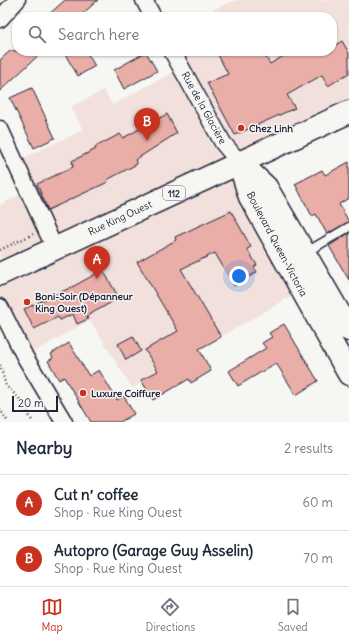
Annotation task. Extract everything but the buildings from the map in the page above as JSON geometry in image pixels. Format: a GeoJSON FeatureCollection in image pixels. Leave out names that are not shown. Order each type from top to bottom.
{"type":"FeatureCollection","features":[{"type":"Feature","properties":{"kind":"street"},"geometry":{"type":"LineString","coordinates":[[0,19],[17,0]]}},
{"type":"Feature","properties":{"kind":"street"},"geometry":{"type":"LineString","coordinates":[[144,0],[149,12]]}},
{"type":"Feature","properties":{"kind":"street","name":"Rue de la Glacière"},"geometry":{"type":"LineString","coordinates":[[175,56],[222,144],[239,162]]}},
{"type":"Feature","properties":{"kind":"street","name":"Rue King Ouest"},"geometry":{"type":"LineString","coordinates":[[0,274],[349,112]]}},
{"type":"Feature","properties":{"kind":"street"},"geometry":{"type":"LineString","coordinates":[[0,129],[5,152],[44,225],[55,249]]}},
{"type":"Feature","properties":{"kind":"street","name":"Boulevard Queen-Victoria"},"geometry":{"type":"LineString","coordinates":[[239,162],[266,186],[349,330]]}},
{"type":"Feature","properties":{"kind":"street","name":"Boulevard Queen-Victoria"},"geometry":{"type":"LineString","coordinates":[[239,162],[250,198],[349,374]]}},
{"type":"Feature","properties":{"kind":"street"},"geometry":{"type":"LineString","coordinates":[[0,307],[25,357],[64,422]]}},
{"type":"Feature","properties":{"kind":"lane"},"geometry":{"type":"LineString","coordinates":[[305,253],[349,227]]}},
{"type":"Feature","properties":{"kind":"path"},"geometry":{"type":"LineString","coordinates":[[0,250],[30,236],[44,225]]}},
{"type":"Feature","properties":{"kind":"path"},"geometry":{"type":"LineString","coordinates":[[0,365],[6,386],[19,398],[33,422]]}},
{"type":"Feature","properties":{"kind":"path"},"geometry":{"type":"LineString","coordinates":[[0,409],[8,422]]}},
{"type":"Feature","properties":{"kind":"shaded area"},"geometry":{"type":"Polygon","coordinates":[[[237,0],[349,0],[349,112],[239,162],[307,287],[132,388],[90,320],[25,357],[0,307],[0,205],[28,191],[15,162],[83,130],[71,107],[104,90],[112,105],[181,68],[175,56],[337,56],[337,12],[209,12],[237,0]]]}},
{"type":"Feature","properties":{"kind":"place","name":"Chez Linh"},"geometry":{"type":"Point","coordinates":[241,128]}},
{"type":"Feature","properties":{"kind":"place","name":"Autopro (Garage Guy Asselin)"},"geometry":{"type":"Point","coordinates":[147,141]}},
{"type":"Feature","properties":{"kind":"place","name":"Cut n′ coffee"},"geometry":{"type":"Point","coordinates":[97,279]}},
{"type":"Feature","properties":{"kind":"place","name":"Boni-Soir (Dépanneur King Ouest)"},"geometry":{"type":"Point","coordinates":[27,302]}},
{"type":"Feature","properties":{"kind":"place","name":"Luxure Coiffure"},"geometry":{"type":"Point","coordinates":[83,393]}}]}
